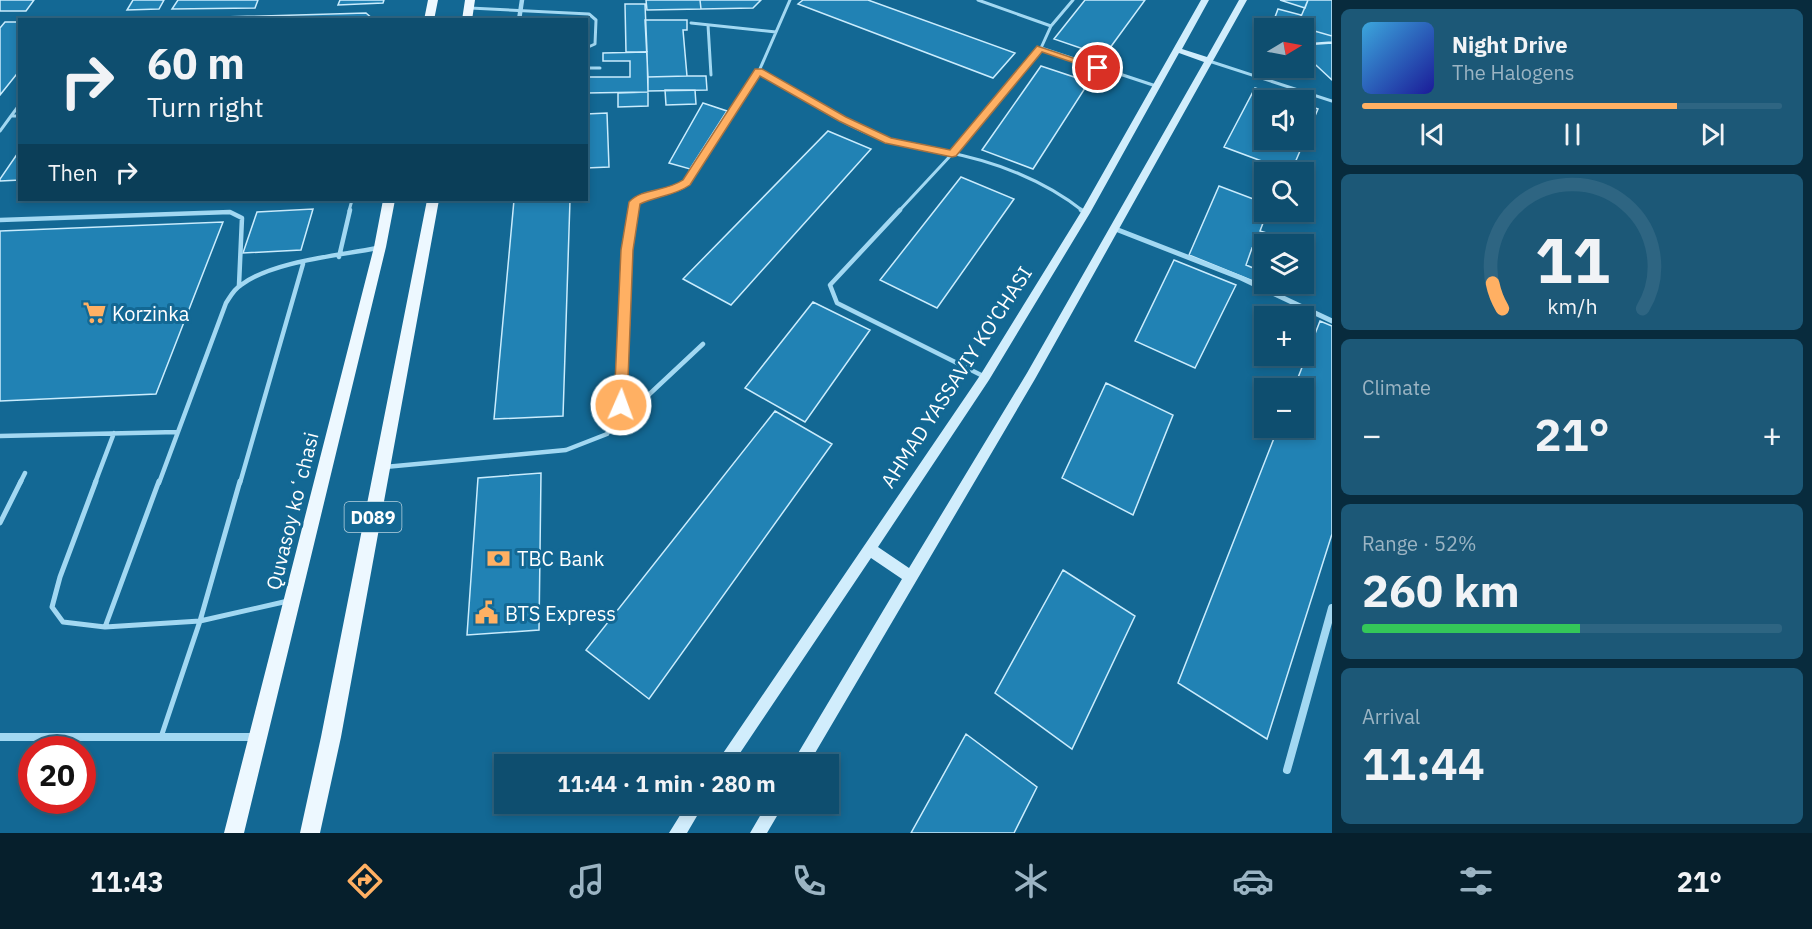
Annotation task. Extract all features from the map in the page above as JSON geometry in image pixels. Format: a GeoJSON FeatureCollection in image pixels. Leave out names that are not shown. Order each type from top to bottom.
{"type":"FeatureCollection","features":[{"type":"Feature","properties":{"kind":"main road"},"geometry":{"type":"LineString","coordinates":[[429,18],[433,0]]}},
{"type":"Feature","properties":{"kind":"main road","name":"AHMAD YASSAVIY KO'CHASI"},"geometry":{"type":"LineString","coordinates":[[730,754],[985,377],[1085,213],[1205,0]]}},
{"type":"Feature","properties":{"kind":"main road"},"geometry":{"type":"LineString","coordinates":[[806,754],[1031,376],[1243,0]]}},
{"type":"Feature","properties":{"kind":"main road"},"geometry":{"type":"LineString","coordinates":[[1177,50],[1209,61]]}},
{"type":"Feature","properties":{"kind":"main road","name":"Quvasoy koʻchasi"},"geometry":{"type":"LineString","coordinates":[[234,833],[294,600],[380,248],[389,201]]}},
{"type":"Feature","properties":{"kind":"main road","name":"D089"},"geometry":{"type":"LineString","coordinates":[[310,833],[331,737],[433,201]]}},
{"type":"Feature","properties":{"kind":"main road"},"geometry":{"type":"LineString","coordinates":[[869,549],[912,578]]}},
{"type":"Feature","properties":{"kind":"main road"},"geometry":{"type":"LineString","coordinates":[[676,833],[689,814]]}},
{"type":"Feature","properties":{"kind":"main road"},"geometry":{"type":"LineString","coordinates":[[758,833],[770,814]]}},
{"type":"Feature","properties":{"kind":"street"},"geometry":{"type":"LineString","coordinates":[[519,18],[522,0]]}},
{"type":"Feature","properties":{"kind":"street"},"geometry":{"type":"LineString","coordinates":[[1113,228],[1241,278],[1332,321]]}},
{"type":"Feature","properties":{"kind":"street"},"geometry":{"type":"LineString","coordinates":[[1287,770],[1332,608]]}},
{"type":"Feature","properties":{"kind":"street"},"geometry":{"type":"LineString","coordinates":[[0,737],[259,737]]}},
{"type":"Feature","properties":{"kind":"lane"},"geometry":{"type":"LineString","coordinates":[[607,434],[621,405],[627,250],[634,202],[651,195],[674,191],[687,183],[759,71],[790,0]]}},
{"type":"Feature","properties":{"kind":"lane"},"geometry":{"type":"LineString","coordinates":[[978,0],[1051,26]]}},
{"type":"Feature","properties":{"kind":"lane"},"geometry":{"type":"LineString","coordinates":[[985,377],[837,303],[830,285],[952,153],[1041,48],[1051,26],[1072,0]]}},
{"type":"Feature","properties":{"kind":"lane"},"geometry":{"type":"LineString","coordinates":[[470,4],[589,14],[596,20],[595,44],[588,47]]}},
{"type":"Feature","properties":{"kind":"lane"},"geometry":{"type":"LineString","coordinates":[[691,23],[776,32]]}},
{"type":"Feature","properties":{"kind":"lane"},"geometry":{"type":"LineString","coordinates":[[708,25],[711,75]]}},
{"type":"Feature","properties":{"kind":"lane"},"geometry":{"type":"LineString","coordinates":[[1041,48],[1156,86]]}},
{"type":"Feature","properties":{"kind":"lane"},"geometry":{"type":"LineString","coordinates":[[1209,61],[1332,101]]}},
{"type":"Feature","properties":{"kind":"lane"},"geometry":{"type":"LineString","coordinates":[[588,68],[600,68]]}},
{"type":"Feature","properties":{"kind":"lane"},"geometry":{"type":"LineString","coordinates":[[759,71],[843,119],[889,141],[952,153],[1061,193],[1085,213]]}},
{"type":"Feature","properties":{"kind":"lane"},"geometry":{"type":"LineString","coordinates":[[0,131],[18,107]]}},
{"type":"Feature","properties":{"kind":"lane"},"geometry":{"type":"LineString","coordinates":[[11,116],[18,116]]}},
{"type":"Feature","properties":{"kind":"lane"},"geometry":{"type":"LineString","coordinates":[[339,256],[352,201]]}},
{"type":"Feature","properties":{"kind":"lane"},"geometry":{"type":"LineString","coordinates":[[0,220],[230,212],[242,218],[240,285]]}},
{"type":"Feature","properties":{"kind":"lane"},"geometry":{"type":"LineString","coordinates":[[105,627],[226,303],[240,285],[258,275],[380,248]]}},
{"type":"Feature","properties":{"kind":"lane"},"geometry":{"type":"LineString","coordinates":[[161,737],[200,621],[303,264]]}},
{"type":"Feature","properties":{"kind":"lane"},"geometry":{"type":"LineString","coordinates":[[382,467],[566,450],[607,434],[703,344]]}},
{"type":"Feature","properties":{"kind":"lane"},"geometry":{"type":"LineString","coordinates":[[0,436],[177,432]]}},
{"type":"Feature","properties":{"kind":"lane"},"geometry":{"type":"LineString","coordinates":[[114,433],[60,578],[52,607],[63,622],[105,627],[200,621],[294,600]]}},
{"type":"Feature","properties":{"kind":"lane"},"geometry":{"type":"LineString","coordinates":[[0,523],[25,473]]}},
{"type":"Feature","properties":{"kind":"building"},"geometry":{"type":"Polygon","coordinates":[[[0,0],[34,0],[26,11],[0,11],[0,0]]]}},
{"type":"Feature","properties":{"kind":"building"},"geometry":{"type":"Polygon","coordinates":[[[133,0],[164,0],[159,9],[127,10],[133,0]]]}},
{"type":"Feature","properties":{"kind":"building"},"geometry":{"type":"Polygon","coordinates":[[[178,0],[258,0],[255,8],[172,9],[178,0]]]}},
{"type":"Feature","properties":{"kind":"building"},"geometry":{"type":"Polygon","coordinates":[[[340,0],[384,0],[383,3],[338,5],[340,0]]]}},
{"type":"Feature","properties":{"kind":"building"},"geometry":{"type":"Polygon","coordinates":[[[646,0],[700,0],[701,9],[647,10],[646,0]]]}},
{"type":"Feature","properties":{"kind":"building"},"geometry":{"type":"Polygon","coordinates":[[[700,0],[761,0],[753,8],[701,9],[700,0]]]}},
{"type":"Feature","properties":{"kind":"building"},"geometry":{"type":"Polygon","coordinates":[[[803,0],[868,0],[1015,53],[993,78],[798,4],[803,0]]]}},
{"type":"Feature","properties":{"kind":"building"},"geometry":{"type":"Polygon","coordinates":[[[1085,0],[1145,0],[1104,56],[1054,39],[1085,0]]]}},
{"type":"Feature","properties":{"kind":"building"},"geometry":{"type":"Polygon","coordinates":[[[1280,0],[1308,0],[1305,8],[1280,0]]]}},
{"type":"Feature","properties":{"kind":"building"},"geometry":{"type":"Polygon","coordinates":[[[1308,0],[1332,0],[1332,36],[1314,31],[1314,18],[1300,18],[1308,0]]]}},
{"type":"Feature","properties":{"kind":"building"},"geometry":{"type":"Polygon","coordinates":[[[625,4],[645,4],[647,52],[626,52],[625,4]]]}},
{"type":"Feature","properties":{"kind":"building"},"geometry":{"type":"Polygon","coordinates":[[[1278,9],[1301,15],[1300,18],[1275,18],[1278,9]]]}},
{"type":"Feature","properties":{"kind":"building"},"geometry":{"type":"Polygon","coordinates":[[[366,13],[372,18],[190,18],[366,13]]]}},
{"type":"Feature","properties":{"kind":"building"},"geometry":{"type":"Polygon","coordinates":[[[645,20],[687,20],[687,30],[683,30],[687,76],[648,77],[645,20]]]}},
{"type":"Feature","properties":{"kind":"building"},"geometry":{"type":"Polygon","coordinates":[[[5,22],[18,22],[18,72],[0,95],[0,28],[5,22]]]}},
{"type":"Feature","properties":{"kind":"building"},"geometry":{"type":"Polygon","coordinates":[[[1314,31],[1332,36],[1332,42],[1314,43],[1314,31]]]}},
{"type":"Feature","properties":{"kind":"building"},"geometry":{"type":"Polygon","coordinates":[[[1332,43],[1332,80],[1314,63],[1314,44],[1332,43]]]}},
{"type":"Feature","properties":{"kind":"building"},"geometry":{"type":"Polygon","coordinates":[[[647,52],[648,92],[588,93],[588,77],[630,77],[630,61],[603,61],[603,53],[647,52]]]}},
{"type":"Feature","properties":{"kind":"building"},"geometry":{"type":"Polygon","coordinates":[[[1041,66],[1089,82],[1033,169],[982,150],[1041,66]]]}},
{"type":"Feature","properties":{"kind":"building"},"geometry":{"type":"Polygon","coordinates":[[[706,76],[707,90],[648,91],[648,77],[706,76]]]}},
{"type":"Feature","properties":{"kind":"building"},"geometry":{"type":"Polygon","coordinates":[[[1255,88],[1261,90],[1254,90],[1254,150],[1300,150],[1295,162],[1264,162],[1224,147],[1255,88]]]}},
{"type":"Feature","properties":{"kind":"building"},"geometry":{"type":"Polygon","coordinates":[[[665,90],[695,90],[696,104],[666,105],[665,90]]]}},
{"type":"Feature","properties":{"kind":"building"},"geometry":{"type":"Polygon","coordinates":[[[648,92],[648,106],[618,107],[618,93],[648,92]]]}},
{"type":"Feature","properties":{"kind":"building"},"geometry":{"type":"Polygon","coordinates":[[[703,103],[727,111],[690,169],[669,163],[703,103]]]}},
{"type":"Feature","properties":{"kind":"building"},"geometry":{"type":"Polygon","coordinates":[[[607,113],[609,167],[588,168],[588,114],[607,113]]]}},
{"type":"Feature","properties":{"kind":"building"},"geometry":{"type":"Polygon","coordinates":[[[828,131],[871,149],[731,305],[683,279],[828,131]]]}},
{"type":"Feature","properties":{"kind":"building"},"geometry":{"type":"Polygon","coordinates":[[[18,153],[18,180],[0,181],[18,153]]]}},
{"type":"Feature","properties":{"kind":"building"},"geometry":{"type":"Polygon","coordinates":[[[961,177],[1014,199],[937,308],[880,280],[961,177]]]}},
{"type":"Feature","properties":{"kind":"building"},"geometry":{"type":"Polygon","coordinates":[[[1219,186],[1254,199],[1254,222],[1263,222],[1260,231],[1270,234],[1254,234],[1254,249],[1252,248],[1246,265],[1254,268],[1253,281],[1189,255],[1219,186]]]}},
{"type":"Feature","properties":{"kind":"building"},"geometry":{"type":"Polygon","coordinates":[[[514,201],[570,201],[563,416],[494,419],[514,201]]]}},
{"type":"Feature","properties":{"kind":"building"},"geometry":{"type":"Polygon","coordinates":[[[313,209],[301,250],[243,253],[257,212],[313,209]]]}},
{"type":"Feature","properties":{"kind":"building","name":"Korzinka"},"geometry":{"type":"Polygon","coordinates":[[[223,222],[156,394],[0,401],[0,231],[223,222]]]}},
{"type":"Feature","properties":{"kind":"building"},"geometry":{"type":"Polygon","coordinates":[[[1174,260],[1236,285],[1195,368],[1135,341],[1174,260]]]}},
{"type":"Feature","properties":{"kind":"building"},"geometry":{"type":"Polygon","coordinates":[[[813,302],[870,330],[805,422],[745,388],[813,302]]]}},
{"type":"Feature","properties":{"kind":"building"},"geometry":{"type":"Polygon","coordinates":[[[1320,321],[1332,326],[1332,534],[1267,739],[1178,683],[1274,438],[1314,438],[1314,378],[1298,378],[1303,366],[1314,366],[1314,336],[1320,321]]]}},
{"type":"Feature","properties":{"kind":"building"},"geometry":{"type":"Polygon","coordinates":[[[1106,383],[1173,415],[1133,515],[1062,478],[1106,383]]]}},
{"type":"Feature","properties":{"kind":"building"},"geometry":{"type":"Polygon","coordinates":[[[775,411],[832,444],[649,699],[586,650],[775,411]]]}},
{"type":"Feature","properties":{"kind":"building"},"geometry":{"type":"Polygon","coordinates":[[[541,473],[539,630],[467,635],[478,478],[541,473]]]}},
{"type":"Feature","properties":{"kind":"building"},"geometry":{"type":"Polygon","coordinates":[[[1063,570],[1135,616],[1072,749],[995,693],[1063,570]]]}},
{"type":"Feature","properties":{"kind":"building"},"geometry":{"type":"Polygon","coordinates":[[[966,734],[1037,787],[1014,833],[911,833],[966,734]]]}},
{"type":"Feature","properties":{"kind":"place","name":"Korzinka"},"geometry":{"type":"Point","coordinates":[94,313]}},
{"type":"Feature","properties":{"kind":"place","name":"TBC Bank"},"geometry":{"type":"Point","coordinates":[499,558]}},
{"type":"Feature","properties":{"kind":"place","name":"BTS Express"},"geometry":{"type":"Point","coordinates":[487,613]}},
{"type":"Feature","properties":{"kind":"route"},"geometry":{"type":"LineString","coordinates":[[621,405],[627,250],[634,202],[651,195],[674,191],[687,183],[759,71],[843,119],[889,141],[952,153],[1041,48],[1098,68]]}}]}
